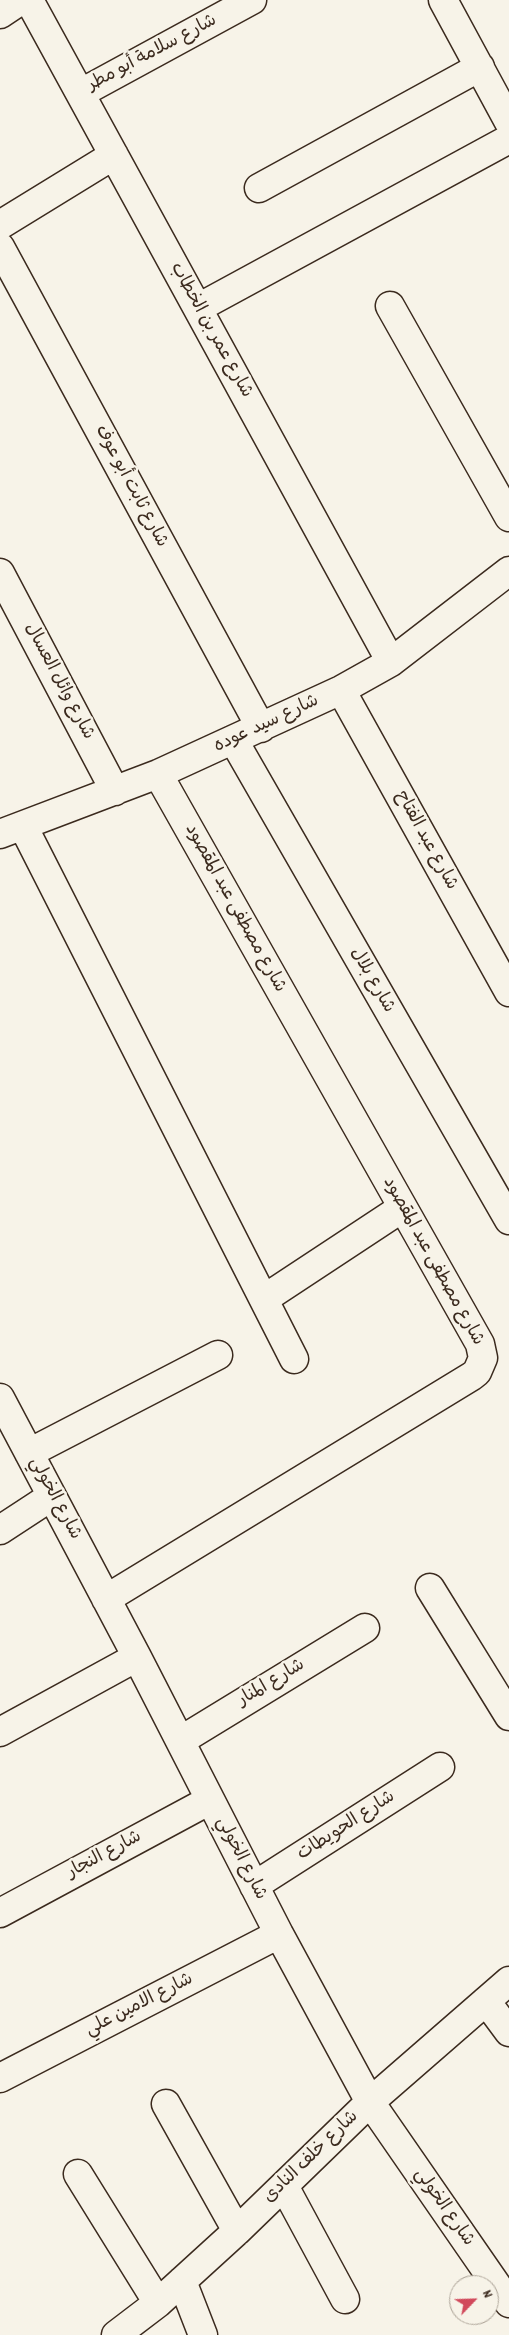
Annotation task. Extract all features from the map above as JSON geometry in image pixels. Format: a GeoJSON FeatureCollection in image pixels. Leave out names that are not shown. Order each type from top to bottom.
{"type":"FeatureCollection","features":[{"type":"Feature","properties":{"kind":"street"},"geometry":{"type":"LineString","coordinates":[[0,14],[21,0]]}},
{"type":"Feature","properties":{"kind":"street","name":"شارع عمر بن الخطاب"},"geometry":{"type":"LineString","coordinates":[[29,0],[391,662]]}},
{"type":"Feature","properties":{"kind":"street","name":"شارع سلامة أبو مطر"},"geometry":{"type":"LineString","coordinates":[[80,93],[252,0]]}},
{"type":"Feature","properties":{"kind":"street"},"geometry":{"type":"LineString","coordinates":[[443,0],[493,77],[509,122]]}},
{"type":"Feature","properties":{"kind":"street"},"geometry":{"type":"LineString","coordinates":[[259,188],[493,77]]}},
{"type":"Feature","properties":{"kind":"street"},"geometry":{"type":"LineString","coordinates":[[198,308],[509,138]]}},
{"type":"Feature","properties":{"kind":"street"},"geometry":{"type":"LineString","coordinates":[[0,225],[114,155]]}},
{"type":"Feature","properties":{"kind":"street","name":"شارع ثابت أبو عوف"},"geometry":{"type":"LineString","coordinates":[[0,246],[261,728]]}},
{"type":"Feature","properties":{"kind":"street"},"geometry":{"type":"LineString","coordinates":[[390,306],[509,517]]}},
{"type":"Feature","properties":{"kind":"street","name":"شارع سيد عوده"},"geometry":{"type":"LineString","coordinates":[[11,830],[158,774],[234,741],[341,690],[391,662],[509,571]]}},
{"type":"Feature","properties":{"kind":"street","name":"شارع وائل العسال"},"geometry":{"type":"LineString","coordinates":[[0,573],[116,791]]}},
{"type":"Feature","properties":{"kind":"street","name":"شارع عبد الفتاح"},"geometry":{"type":"LineString","coordinates":[[341,690],[506,978]]}},
{"type":"Feature","properties":{"kind":"street","name":"شارع بلال"},"geometry":{"type":"LineString","coordinates":[[234,741],[509,1220]]}},
{"type":"Feature","properties":{"kind":"street","name":"شارع مصطفى عبد المقصود"},"geometry":{"type":"LineString","coordinates":[[106,1599],[477,1372],[483,1358],[480,1344],[158,774]]}},
{"type":"Feature","properties":{"kind":"street"},"geometry":{"type":"LineString","coordinates":[[11,830],[264,1299],[294,1360]]}},
{"type":"Feature","properties":{"kind":"street"},"geometry":{"type":"LineString","coordinates":[[264,1299],[402,1208]]}},
{"type":"Feature","properties":{"kind":"street"},"geometry":{"type":"LineString","coordinates":[[29,1453],[218,1355]]}},
{"type":"Feature","properties":{"kind":"street","name":"شارع الخولي"},"geometry":{"type":"LineString","coordinates":[[0,1398],[137,1657],[279,1934],[370,2102],[509,2303]]}},
{"type":"Feature","properties":{"kind":"street"},"geometry":{"type":"LineString","coordinates":[[0,1530],[52,1496]]}},
{"type":"Feature","properties":{"kind":"street"},"geometry":{"type":"LineString","coordinates":[[430,1588],[509,1716]]}},
{"type":"Feature","properties":{"kind":"street","name":"شارع المنار"},"geometry":{"type":"LineString","coordinates":[[180,1740],[365,1628]]}},
{"type":"Feature","properties":{"kind":"street"},"geometry":{"type":"LineString","coordinates":[[0,1732],[137,1657]]}},
{"type":"Feature","properties":{"kind":"street","name":"شارع الحويطات"},"geometry":{"type":"LineString","coordinates":[[254,1886],[440,1767]]}},
{"type":"Feature","properties":{"kind":"street","name":"شارع النجار"},"geometry":{"type":"LineString","coordinates":[[0,1913],[210,1800]]}},
{"type":"Feature","properties":{"kind":"street","name":"شارع الامين علي"},"geometry":{"type":"LineString","coordinates":[[0,2078],[279,1934]]}},
{"type":"Feature","properties":{"kind":"street","name":"شارع خلف النادى"},"geometry":{"type":"LineString","coordinates":[[116,2335],[158,2303],[237,2231],[370,2102],[509,1981]]}},
{"type":"Feature","properties":{"kind":"street"},"geometry":{"type":"LineString","coordinates":[[486,2001],[509,2032]]}},
{"type":"Feature","properties":{"kind":"street"},"geometry":{"type":"LineString","coordinates":[[166,2104],[237,2231]]}},
{"type":"Feature","properties":{"kind":"street"},"geometry":{"type":"LineString","coordinates":[[78,2174],[158,2303]]}},
{"type":"Feature","properties":{"kind":"street"},"geometry":{"type":"LineString","coordinates":[[284,2186],[345,2299]]}},
{"type":"Feature","properties":{"kind":"street"},"geometry":{"type":"LineString","coordinates":[[182,2281],[203,2335]]}}]}
